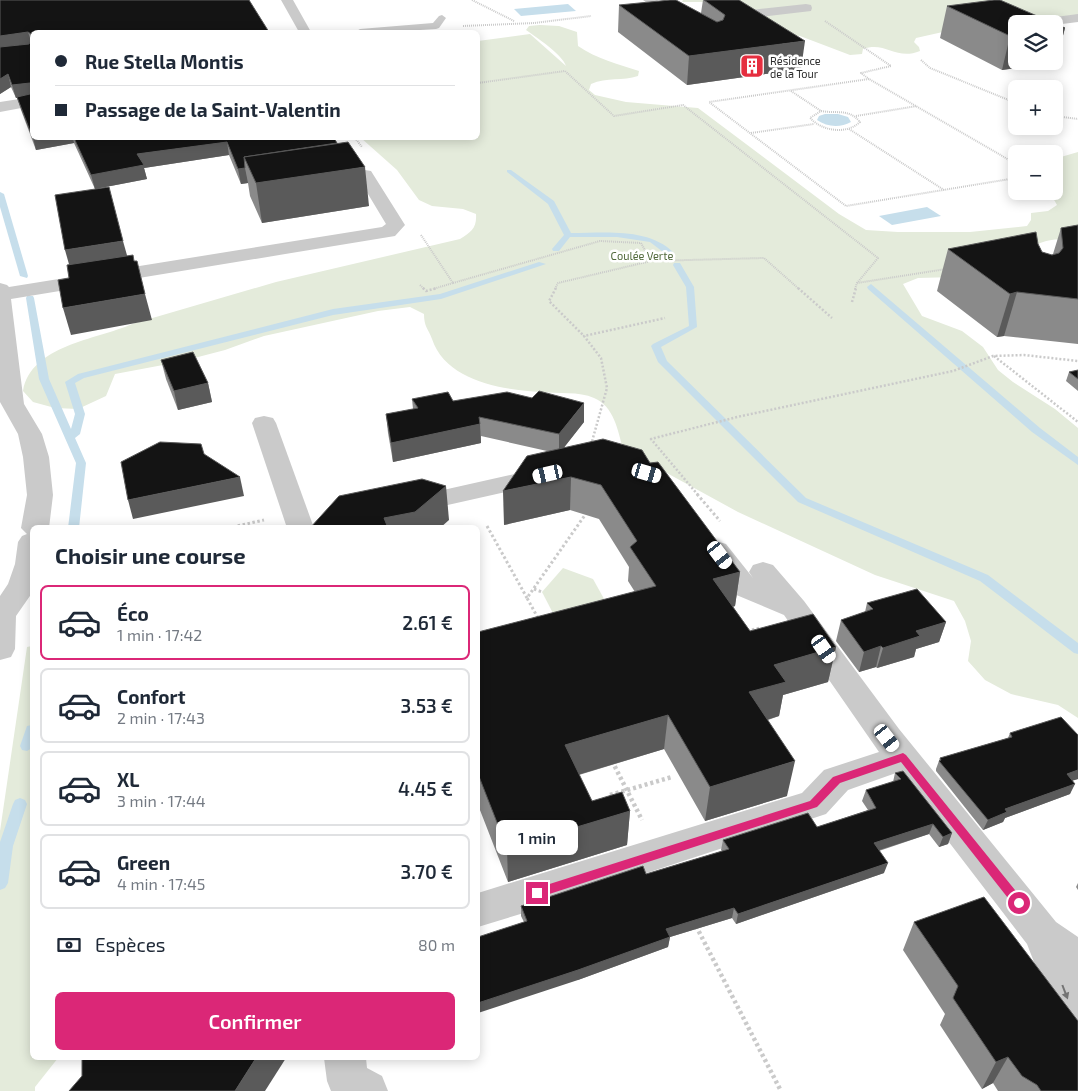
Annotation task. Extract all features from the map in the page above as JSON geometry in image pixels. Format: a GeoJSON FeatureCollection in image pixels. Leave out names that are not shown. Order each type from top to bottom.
{"type":"FeatureCollection","features":[{"type":"Feature","properties":{"kind":"street"},"geometry":{"type":"LineString","coordinates":[[287,0],[303,30]]}},
{"type":"Feature","properties":{"kind":"street"},"geometry":{"type":"LineString","coordinates":[[649,0],[680,22],[702,24],[806,8]]}},
{"type":"Feature","properties":{"kind":"street"},"geometry":{"type":"LineString","coordinates":[[1063,20],[1078,18]]}},
{"type":"Feature","properties":{"kind":"street"},"geometry":{"type":"LineString","coordinates":[[0,107],[30,102]]}},
{"type":"Feature","properties":{"kind":"street"},"geometry":{"type":"LineString","coordinates":[[35,525],[40,494],[36,457],[30,434],[12,404],[5,382],[0,292],[388,232],[396,225],[365,175],[352,173],[315,179]]}},
{"type":"Feature","properties":{"kind":"street"},"geometry":{"type":"LineString","coordinates":[[264,423],[300,525]]}},
{"type":"Feature","properties":{"kind":"street"},"geometry":{"type":"LineString","coordinates":[[385,511],[567,470]]}},
{"type":"Feature","properties":{"kind":"street"},"geometry":{"type":"LineString","coordinates":[[702,532],[744,587],[798,613]]}},
{"type":"Feature","properties":{"kind":"street"},"geometry":{"type":"LineString","coordinates":[[0,649],[1,615],[22,587],[30,557]]}},
{"type":"Feature","properties":{"kind":"street"},"geometry":{"type":"LineString","coordinates":[[763,572],[798,613],[903,757],[1043,934],[1078,960]]}},
{"type":"Feature","properties":{"kind":"street"},"geometry":{"type":"LineString","coordinates":[[1,615],[30,608]]}},
{"type":"Feature","properties":{"kind":"street"},"geometry":{"type":"LineString","coordinates":[[480,909],[814,804],[836,780],[903,757]]}},
{"type":"Feature","properties":{"kind":"street"},"geometry":{"type":"LineString","coordinates":[[1043,934],[1072,1010],[1078,1015]]}},
{"type":"Feature","properties":{"kind":"street"},"geometry":{"type":"LineString","coordinates":[[345,1060],[348,1081],[367,1091]]}},
{"type":"Feature","properties":{"kind":"lane"},"geometry":{"type":"LineString","coordinates":[[432,30],[437,28],[442,18]]}},
{"type":"Feature","properties":{"kind":"lane"},"geometry":{"type":"LineString","coordinates":[[398,30],[437,28]]}},
{"type":"Feature","properties":{"kind":"path"},"geometry":{"type":"LineString","coordinates":[[472,0],[516,22]]}},
{"type":"Feature","properties":{"kind":"path"},"geometry":{"type":"LineString","coordinates":[[806,8],[891,66],[861,73],[869,79],[1008,159]]}},
{"type":"Feature","properties":{"kind":"path"},"geometry":{"type":"LineString","coordinates":[[437,28],[516,22],[534,23],[590,16]]}},
{"type":"Feature","properties":{"kind":"path"},"geometry":{"type":"LineString","coordinates":[[921,60],[930,68],[1008,101]]}},
{"type":"Feature","properties":{"kind":"path"},"geometry":{"type":"LineString","coordinates":[[480,83],[565,71],[614,116],[683,105],[878,258],[857,283],[852,302]]}},
{"type":"Feature","properties":{"kind":"path"},"geometry":{"type":"LineString","coordinates":[[869,79],[710,102],[846,206],[1008,179]]}},
{"type":"Feature","properties":{"kind":"path"},"geometry":{"type":"LineString","coordinates":[[791,90],[821,111]]}},
{"type":"Feature","properties":{"kind":"path"},"geometry":{"type":"LineString","coordinates":[[815,124],[810,118],[815,113],[821,111],[835,111],[855,116],[917,106]]}},
{"type":"Feature","properties":{"kind":"path"},"geometry":{"type":"LineString","coordinates":[[750,133],[815,124],[827,128],[849,128],[860,122],[855,116]]}},
{"type":"Feature","properties":{"kind":"path"},"geometry":{"type":"LineString","coordinates":[[1063,117],[1078,119]]}},
{"type":"Feature","properties":{"kind":"path"},"geometry":{"type":"LineString","coordinates":[[849,128],[944,190]]}},
{"type":"Feature","properties":{"kind":"path"},"geometry":{"type":"LineString","coordinates":[[453,282],[600,241],[641,243],[651,261]]}},
{"type":"Feature","properties":{"kind":"path"},"geometry":{"type":"LineString","coordinates":[[589,453],[606,388],[601,358],[584,336],[548,301],[558,284],[651,261],[764,258],[832,318]]}},
{"type":"Feature","properties":{"kind":"path"},"geometry":{"type":"LineString","coordinates":[[857,283],[930,270],[949,269]]}},
{"type":"Feature","properties":{"kind":"path"},"geometry":{"type":"LineString","coordinates":[[584,336],[665,318]]}},
{"type":"Feature","properties":{"kind":"path"},"geometry":{"type":"LineString","coordinates":[[763,572],[651,439],[737,417],[954,371],[993,356],[1024,355],[1078,361]]}},
{"type":"Feature","properties":{"kind":"path"},"geometry":{"type":"LineString","coordinates":[[993,356],[1078,422]]}},
{"type":"Feature","properties":{"kind":"path"},"geometry":{"type":"LineString","coordinates":[[527,598],[585,514]]}},
{"type":"Feature","properties":{"kind":"path"},"geometry":{"type":"LineString","coordinates":[[487,526],[540,623]]}},
{"type":"Feature","properties":{"kind":"path"},"geometry":{"type":"LineString","coordinates":[[534,589],[542,592]]}},
{"type":"Feature","properties":{"kind":"path"},"geometry":{"type":"LineString","coordinates":[[742,632],[798,613]]}},
{"type":"Feature","properties":{"kind":"path"},"geometry":{"type":"LineString","coordinates":[[608,755],[626,790]]}},
{"type":"Feature","properties":{"kind":"path"},"geometry":{"type":"LineString","coordinates":[[610,795],[672,777]]}},
{"type":"Feature","properties":{"kind":"path"},"geometry":{"type":"LineString","coordinates":[[692,919],[781,1091]]}},
{"type":"Feature","properties":{"kind":"green space"},"geometry":{"type":"Polygon","coordinates":[[[683,0],[1078,0],[1078,15],[1008,15],[1008,22],[974,25],[916,38],[914,42],[920,51],[904,54],[871,47],[863,49],[862,54],[850,55],[800,36],[774,33],[712,2],[682,2],[683,0]]]}},
{"type":"Feature","properties":{"kind":"green space","name":"Coulée Verte"},"geometry":{"type":"Polygon","coordinates":[[[540,25],[559,26],[577,32],[578,46],[585,51],[639,71],[638,76],[603,80],[591,84],[589,90],[595,95],[626,102],[698,108],[839,214],[866,230],[970,232],[1027,226],[1031,220],[1031,213],[1048,211],[1057,205],[1054,200],[1063,200],[1063,156],[1078,152],[1078,239],[1043,242],[955,277],[918,278],[903,284],[922,316],[962,331],[983,347],[998,370],[1055,409],[1078,428],[1078,718],[1058,705],[1011,694],[985,680],[968,661],[971,641],[965,621],[954,601],[875,575],[738,512],[623,449],[611,413],[601,402],[594,398],[575,394],[509,389],[462,374],[449,365],[439,353],[425,325],[424,314],[410,307],[378,311],[264,336],[225,350],[179,362],[115,374],[106,396],[78,409],[55,408],[33,402],[23,391],[29,376],[38,363],[67,346],[132,324],[276,282],[460,239],[467,234],[473,229],[476,214],[463,209],[432,206],[419,200],[397,170],[363,140],[480,140],[480,41],[530,34],[566,66],[560,56],[526,30],[529,26],[540,25]]]}},
{"type":"Feature","properties":{"kind":"green space"},"geometry":{"type":"Polygon","coordinates":[[[563,568],[593,579],[608,606],[556,619],[542,592],[563,568]]]}},
{"type":"Feature","properties":{"kind":"green space"},"geometry":{"type":"Polygon","coordinates":[[[30,646],[30,1060],[56,1060],[35,1087],[35,1091],[0,1091],[0,831],[27,647],[30,646]]]}},
{"type":"Feature","properties":{"kind":"water"},"geometry":{"type":"Polygon","coordinates":[[[568,4],[576,11],[521,16],[514,9],[568,4]]]}},
{"type":"Feature","properties":{"kind":"water"},"geometry":{"type":"Polygon","coordinates":[[[838,114],[848,117],[851,122],[834,126],[817,120],[819,116],[838,114]]]}},
{"type":"Feature","properties":{"kind":"water"},"geometry":{"type":"Polygon","coordinates":[[[927,207],[941,216],[892,225],[879,216],[927,207]]]}},
{"type":"Feature","properties":{"kind":"building"},"geometry":{"type":"Polygon","coordinates":[[[0,0],[249,0],[268,30],[30,30],[30,33],[28,32],[0,36],[0,0]]]}},
{"type":"Feature","properties":{"kind":"building"},"geometry":{"type":"Polygon","coordinates":[[[676,0],[717,22],[723,20],[725,15],[704,0],[739,0],[805,41],[689,56],[619,5],[676,0]]]}},
{"type":"Feature","properties":{"kind":"building"},"geometry":{"type":"Polygon","coordinates":[[[1000,0],[1035,15],[1008,15],[1008,35],[947,6],[1000,0]]]}},
{"type":"Feature","properties":{"kind":"building"},"geometry":{"type":"Polygon","coordinates":[[[30,42],[30,83],[12,85],[8,74],[0,79],[0,47],[29,44],[30,42]]]}},
{"type":"Feature","properties":{"kind":"building"},"geometry":{"type":"Polygon","coordinates":[[[30,94],[30,131],[17,97],[30,94]]]}},
{"type":"Feature","properties":{"kind":"building"},"geometry":{"type":"Polygon","coordinates":[[[75,140],[335,140],[337,143],[244,157],[245,168],[238,169],[227,142],[137,154],[144,165],[91,175],[75,140]]]}},
{"type":"Feature","properties":{"kind":"building"},"geometry":{"type":"Polygon","coordinates":[[[348,142],[365,167],[256,183],[244,157],[348,142]]]}},
{"type":"Feature","properties":{"kind":"building"},"geometry":{"type":"Polygon","coordinates":[[[109,187],[123,241],[65,250],[55,195],[109,187]]]}},
{"type":"Feature","properties":{"kind":"building"},"geometry":{"type":"Polygon","coordinates":[[[1078,225],[1078,299],[1017,292],[1010,294],[948,249],[1036,232],[1038,244],[1042,252],[1052,255],[1059,253],[1063,248],[1061,228],[1078,225]]]}},
{"type":"Feature","properties":{"kind":"building"},"geometry":{"type":"Polygon","coordinates":[[[133,255],[134,261],[137,261],[145,294],[63,308],[58,280],[69,278],[67,265],[133,255]]]}},
{"type":"Feature","properties":{"kind":"building"},"geometry":{"type":"Polygon","coordinates":[[[193,352],[208,383],[174,391],[161,360],[193,352]]]}},
{"type":"Feature","properties":{"kind":"building"},"geometry":{"type":"Polygon","coordinates":[[[1078,370],[1078,379],[1069,372],[1078,370]]]}},
{"type":"Feature","properties":{"kind":"building"},"geometry":{"type":"Polygon","coordinates":[[[539,391],[584,403],[559,434],[479,417],[480,424],[391,443],[386,414],[418,408],[412,399],[448,392],[453,401],[507,392],[532,398],[539,391]]]}},
{"type":"Feature","properties":{"kind":"building"},"geometry":{"type":"Polygon","coordinates":[[[603,439],[642,450],[650,463],[658,462],[740,572],[713,579],[750,631],[813,614],[836,647],[774,665],[786,682],[749,692],[795,761],[710,787],[668,715],[565,745],[592,801],[622,792],[630,811],[507,848],[480,779],[480,631],[656,586],[630,547],[637,541],[601,485],[571,477],[503,491],[527,456],[603,439]]]}},
{"type":"Feature","properties":{"kind":"building"},"geometry":{"type":"Polygon","coordinates":[[[160,442],[201,444],[204,454],[240,477],[128,500],[121,462],[160,442]]]}},
{"type":"Feature","properties":{"kind":"building"},"geometry":{"type":"Polygon","coordinates":[[[422,479],[446,486],[415,512],[384,518],[387,525],[313,525],[339,496],[422,479]]]}},
{"type":"Feature","properties":{"kind":"building"},"geometry":{"type":"Polygon","coordinates":[[[917,589],[946,622],[916,631],[920,636],[864,652],[841,620],[873,609],[867,603],[917,589]]]}},
{"type":"Feature","properties":{"kind":"building"},"geometry":{"type":"Polygon","coordinates":[[[1061,717],[1078,735],[1078,770],[1067,774],[1075,784],[1005,809],[1007,812],[988,820],[939,761],[941,760],[940,758],[1012,737],[1010,733],[1061,717]]]}},
{"type":"Feature","properties":{"kind":"building"},"geometry":{"type":"Polygon","coordinates":[[[903,771],[952,833],[943,837],[933,824],[874,843],[888,863],[738,914],[734,908],[666,929],[670,937],[480,1002],[480,936],[527,921],[521,906],[643,866],[646,874],[729,849],[723,840],[808,813],[817,827],[876,808],[866,790],[901,779],[895,773],[903,771]]]}},
{"type":"Feature","properties":{"kind":"building"},"geometry":{"type":"Polygon","coordinates":[[[984,897],[1078,1021],[1078,1091],[1041,1091],[1037,1085],[1022,1076],[1008,1057],[996,1062],[953,998],[958,986],[914,922],[984,897]]]}},
{"type":"Feature","properties":{"kind":"building"},"geometry":{"type":"Polygon","coordinates":[[[82,1060],[255,1060],[235,1091],[69,1091],[82,1076],[82,1060]]]}},
{"type":"Feature","properties":{"kind":"waterway"},"geometry":{"type":"LineString","coordinates":[[509,171],[551,203],[568,235]]}},
{"type":"Feature","properties":{"kind":"waterway"},"geometry":{"type":"LineString","coordinates":[[0,194],[24,276]]}},
{"type":"Feature","properties":{"kind":"waterway"},"geometry":{"type":"LineString","coordinates":[[556,249],[568,235]]}},
{"type":"Feature","properties":{"kind":"waterway"},"geometry":{"type":"LineString","coordinates":[[568,235],[617,235],[652,240],[670,253]]}},
{"type":"Feature","properties":{"kind":"waterway"},"geometry":{"type":"LineString","coordinates":[[70,436],[75,434],[80,414],[70,382],[81,376],[333,312],[441,296],[542,264]]}},
{"type":"Feature","properties":{"kind":"waterway"},"geometry":{"type":"LineString","coordinates":[[677,265],[690,287],[693,327],[656,346],[663,362],[802,500],[984,578],[1078,650]]}},
{"type":"Feature","properties":{"kind":"waterway"},"geometry":{"type":"LineString","coordinates":[[871,287],[1036,430],[1078,462]]}},
{"type":"Feature","properties":{"kind":"waterway"},"geometry":{"type":"LineString","coordinates":[[30,298],[44,379],[81,463],[73,525]]}},
{"type":"Feature","properties":{"kind":"waterway"},"geometry":{"type":"LineString","coordinates":[[27,746],[30,736]]}},
{"type":"Feature","properties":{"kind":"waterway"},"geometry":{"type":"LineString","coordinates":[[0,883],[6,846],[20,804]]}},
{"type":"Feature","properties":{"kind":"place","name":"Résidence de la Tour"},"geometry":{"type":"Point","coordinates":[752,66]}},
{"type":"Feature","properties":{"kind":"route"},"geometry":{"type":"LineString","coordinates":[[537,893],[814,804],[836,780],[903,757],[1019,903]]}}]}
